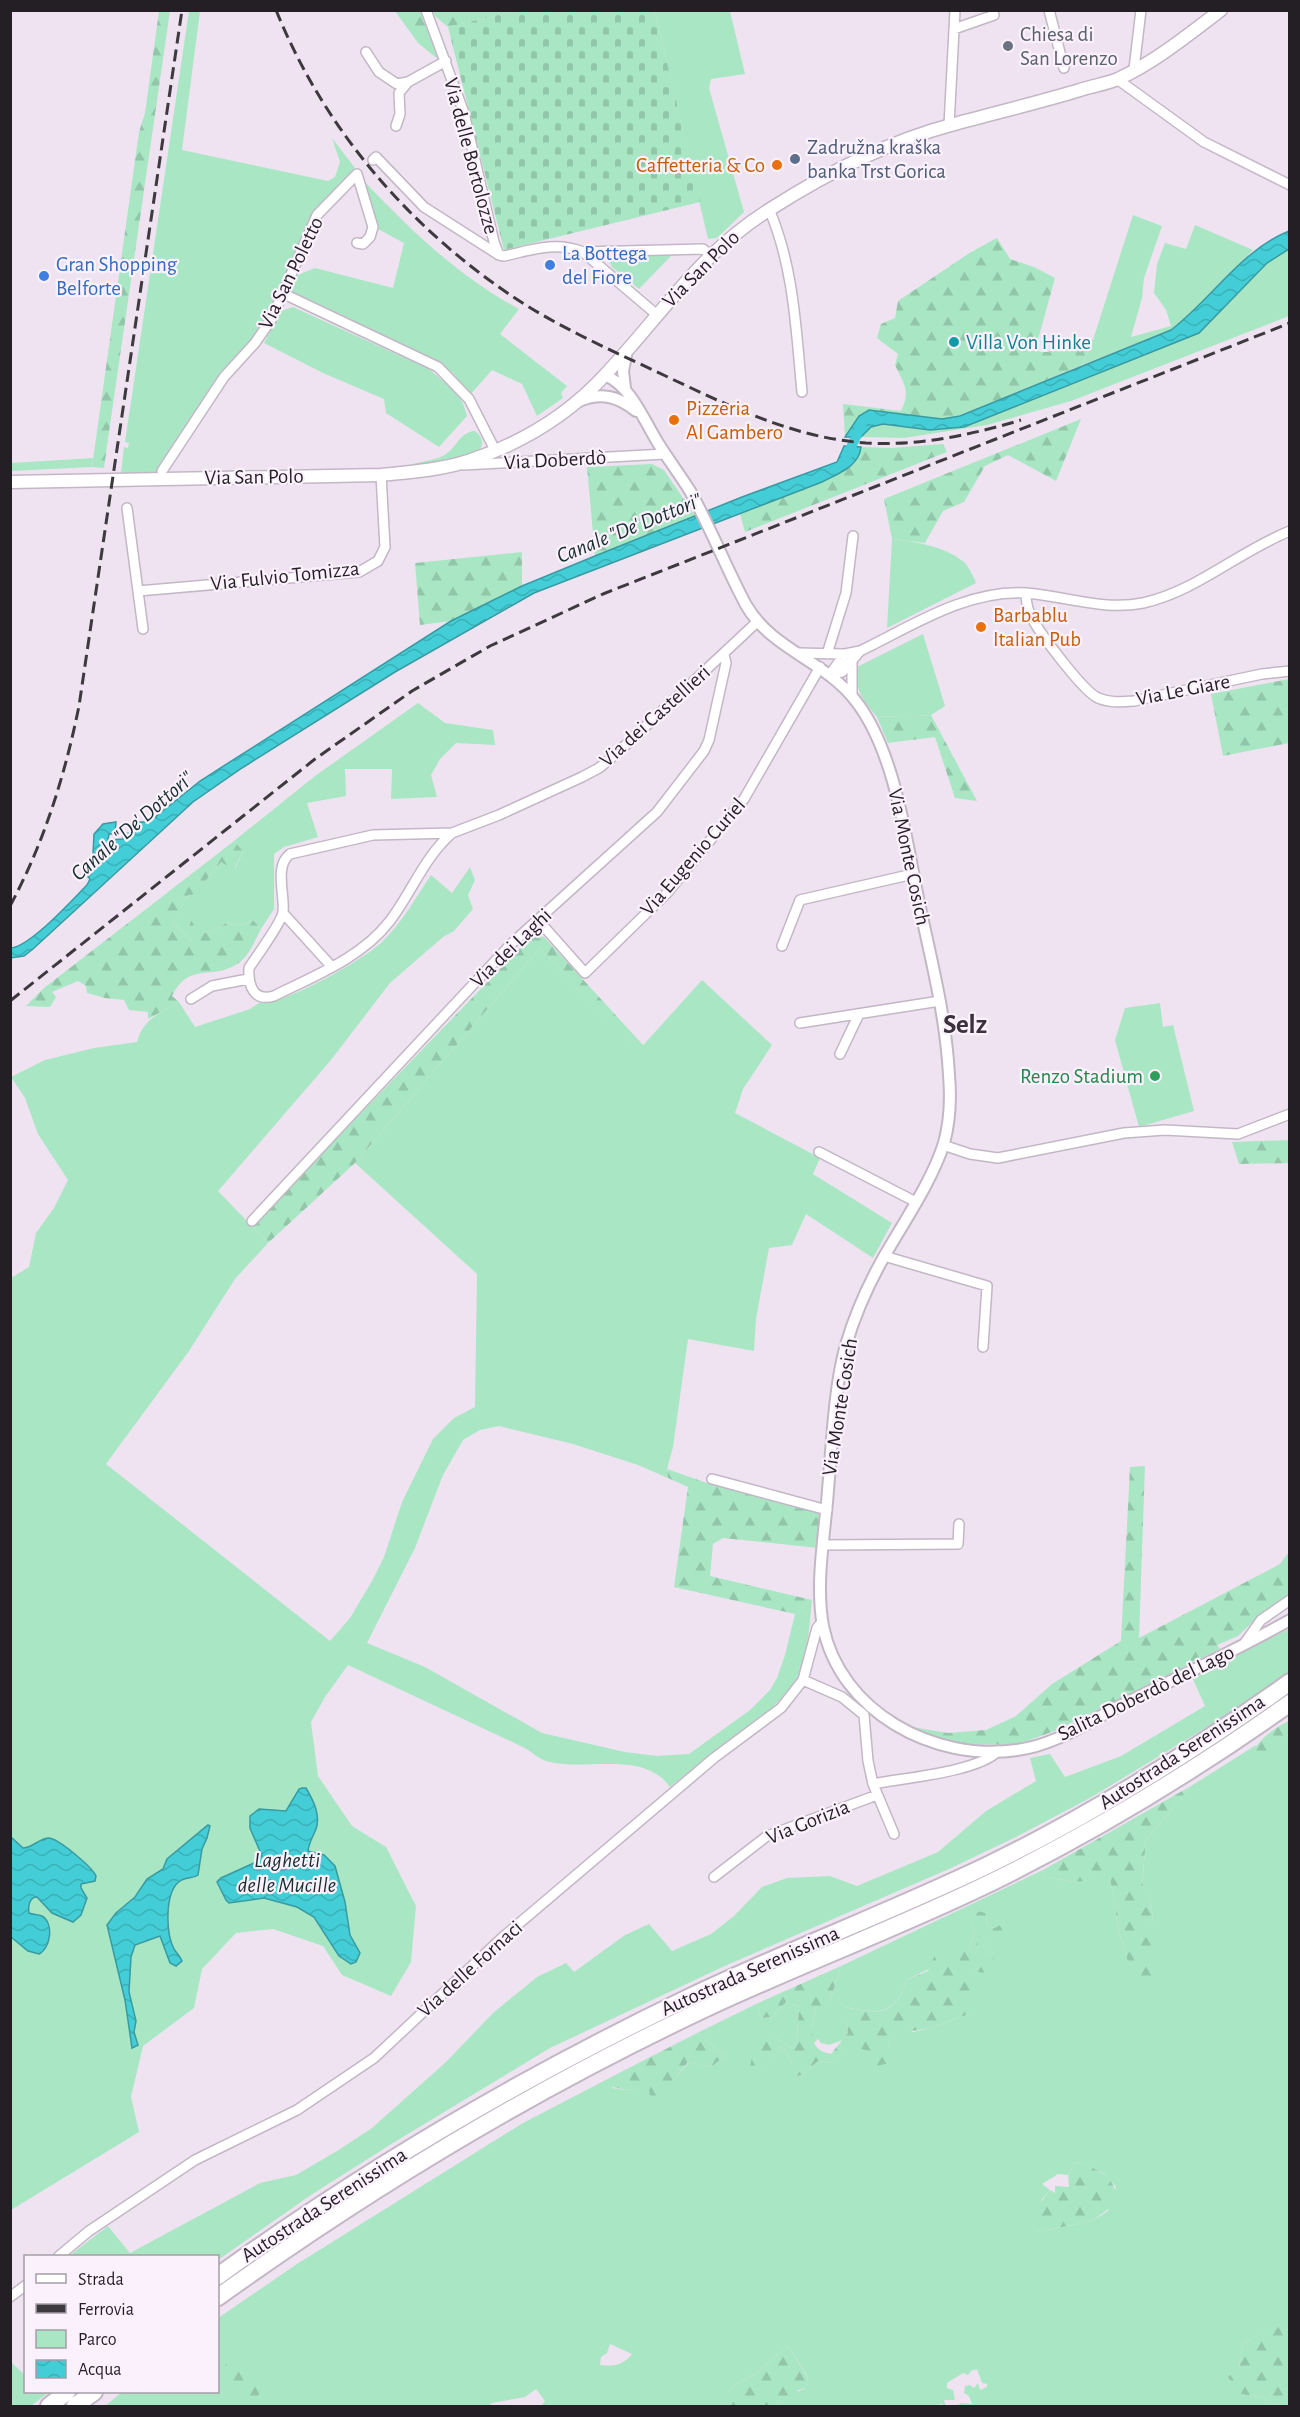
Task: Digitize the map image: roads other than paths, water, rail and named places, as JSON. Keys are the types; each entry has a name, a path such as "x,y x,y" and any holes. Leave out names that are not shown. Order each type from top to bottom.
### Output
{"highway":[{"name":"Autostrada Serenissima","path":"219,2275 344,2189 518,2086 691,1997 925,1894 1039,1839 1170,1764 1290,1682"},
{"name":"Autostrada Serenissima","path":"219,2296 365,2196 526,2100 700,2011 932,1909 1048,1853 1200,1764 1290,1703"},
{"path":"49,2406 65,2393"},
{"path":"75,2406 91,2393"}],"main road":[{"name":"Via San Polo","path":"10,482 381,474 468,462 522,439 579,401 605,375 656,314 711,255 769,209 853,163 917,135 1117,79 1172,46 1221,10"}],"street":[{"name":"Via delle Bortolozze","path":"426,10 464,114 499,255 504,256 549,246 569,247 583,252 703,249 711,255"},
{"path":"949,126 955,10"},
{"path":"954,29 994,15 992,10"},
{"path":"1049,10 1064,68"},
{"path":"1134,69 1141,10"},
{"path":"366,52 379,72 397,84 408,82 446,62"},
{"path":"1117,79 1204,142 1290,186"},
{"path":"396,126 400,114 399,93 408,82"},
{"path":"374,159 376,157 424,207 499,255"},
{"name":"Via San Poletto","path":"162,471 224,377 255,343 271,320 317,215 357,174 373,227 370,237 363,244 357,243"},
{"path":"769,209 784,251 792,289 802,392"},
{"path":"583,252 656,314"},
{"path":"284,294 438,367 469,399 495,450"},
{"path":"626,388 623,371 627,350"},
{"path":"605,375 626,388"},
{"path":"605,375 607,384 617,397 644,419"},
{"name":"Via Monte Cosich","path":"626,388 665,454 689,489 757,622 774,638 830,674 852,695 866,714 889,765 940,1001 949,1072 950,1109 943,1145 916,1202 884,1256 860,1306 845,1349 833,1428 820,1594 822,1623"},
{"path":"579,401 595,396 617,397"},
{"name":"Via Doberdò","path":"446,466 665,454"},
{"name":"Via Fulvio Tomizza","path":"138,591 359,572 378,561 385,547 381,474"},
{"path":"128,508 144,629"},
{"path":"797,652 848,657 949,607 995,594 1026,593 1097,604 1120,605 1155,600 1179,592 1263,542 1290,531"},
{"path":"828,654 846,593 853,536"},
{"name":"Via Le Giare","path":"1026,593 1032,619 1086,688 1097,698 1116,703 1134,701 1262,674 1290,671"},
{"name":"Via dei Castellieri","path":"283,913 282,866 285,858 290,854 373,835 452,832 499,815 599,768 700,674 724,655 757,622"},
{"name":"Via dei Laghi","path":"252,1221 486,970 657,812 704,751 709,740 726,663 724,655"},
{"path":"830,674 842,672 848,657"},
{"path":"848,657 852,695"},
{"name":"Via Eugenio Curiel","path":"538,920 585,973 667,892 744,799 820,667"},
{"name":"Via dei Castellieri","path":"248,979 253,991 259,997 266,998 332,968 373,940 406,897 433,853 452,832"},
{"path":"782,946 800,900 913,874"},
{"path":"191,999 212,986 248,979 249,968 283,913 332,968"},
{"path":"800,1023 940,1001"},
{"path":"840,1054 859,1014"},
{"path":"943,1145 970,1154 998,1158 1124,1133 1165,1130 1238,1134 1290,1114"},
{"path":"819,1152 916,1202"},
{"path":"884,1256 987,1286 983,1347"},
{"path":"712,1479 827,1510"},
{"path":"824,1545 958,1544 959,1524"},
{"path":"1244,1645 1261,1620 1290,1600"},
{"name":"Salita Doberdò del Lago","path":"822,1623 829,1649 842,1673 873,1710 890,1723 940,1744 966,1750 998,1751 1037,1746 1244,1645 1290,1620"},
{"name":"Via delle Fornaci","path":"60,2255 89,2231 195,2160 297,2110 374,2058 503,1937 714,1758 782,1708 803,1680 812,1656 817,1628 822,1623"},
{"name":"Via Gorizia","path":"803,1680 842,1697 864,1715 868,1761 873,1784 894,1834"},
{"name":"Salita Doberdò del Lago","path":"873,1784 990,1760 998,1751"},
{"name":"Via Gorizia","path":"714,1877 767,1836 877,1795"},
{"path":"10,2297 24,2286"}],"water":[{"path":"1289,231 1289,249 1267,263 1199,333 964,427 930,430 883,424 871,427 861,437 845,437 859,416 869,410 942,419 960,416 1171,330 1241,263 1272,240"},
{"path":"844,446 861,447 852,465 834,476 534,593 395,672 242,768 193,802 33,949 24,956 11,958 10,948 18,946 39,932 87,885 90,879 88,877 92,873 94,834 103,824 116,822 115,834 109,834 108,840 123,839 123,834 130,833 130,828 137,828 137,822 149,822 200,781 451,621 522,586 742,497 837,462"},
{"name":"Laghetti delle Mucille","path":"306,1788 316,1808 318,1818 308,1851 324,1855 335,1866 345,1902 350,1935 360,1953 356,1962 351,1964 339,1956 314,1917 297,1907 264,1898 229,1903 217,1882 254,1863 262,1856 250,1828 250,1816 259,1809 286,1811 299,1789"},
{"name":"Laghetti delle Mucille","path":"208,1825 210,1826 202,1849 198,1875 180,1881 171,1894 169,1903 169,1934 174,1949 182,1961 176,1966 170,1963 160,1936 135,1945 131,1957 129,1992 136,2021 134,2032 138,2045 132,2048 125,2000 107,1925 116,1913 135,1897 147,1879 163,1869 167,1859"},
{"path":"11,1837 23,1848 45,1838 54,1840 75,1854 96,1876 95,1881 81,1884 87,1898 81,1915 73,1922 52,1913 37,1897 31,1900 29,1913 46,1919 50,1935 46,1947 39,1954 28,1951 11,1937"}],"waterway":[{"name":"Canale \"De' Dottori\"","path":"846,458 861,426"}],"railway":[{"path":"10,906 33,858 52,808 79,706 182,10"},
{"path":"276,10 295,53 317,93 370,168 401,203 469,265 506,292 567,329 720,401 791,429 815,435 866,443 906,443 964,435 1021,420"},
{"path":"10,1001 315,759 412,691 490,646 603,594 1290,323"}],"place":[{"name":"Chiesa di San Lorenzo","path":"1008,46"},
{"name":"Zadružna kraška banka Trst Gorica","path":"795,159"},
{"name":"Caffetteria & Co","path":"777,165"},
{"name":"La Bottega del Fiore","path":"550,265"},
{"name":"Gran Shopping Belforte","path":"44,276"},
{"name":"Villa Von Hinke","path":"954,342"},
{"name":"Pizzeria Al Gambero","path":"674,420"},
{"name":"Barbablu Italian Pub","path":"981,627"},
{"name":"Renzo Stadium","path":"1155,1076"}],"district":[{"name":"Selz","path":"965,1024"}]}
